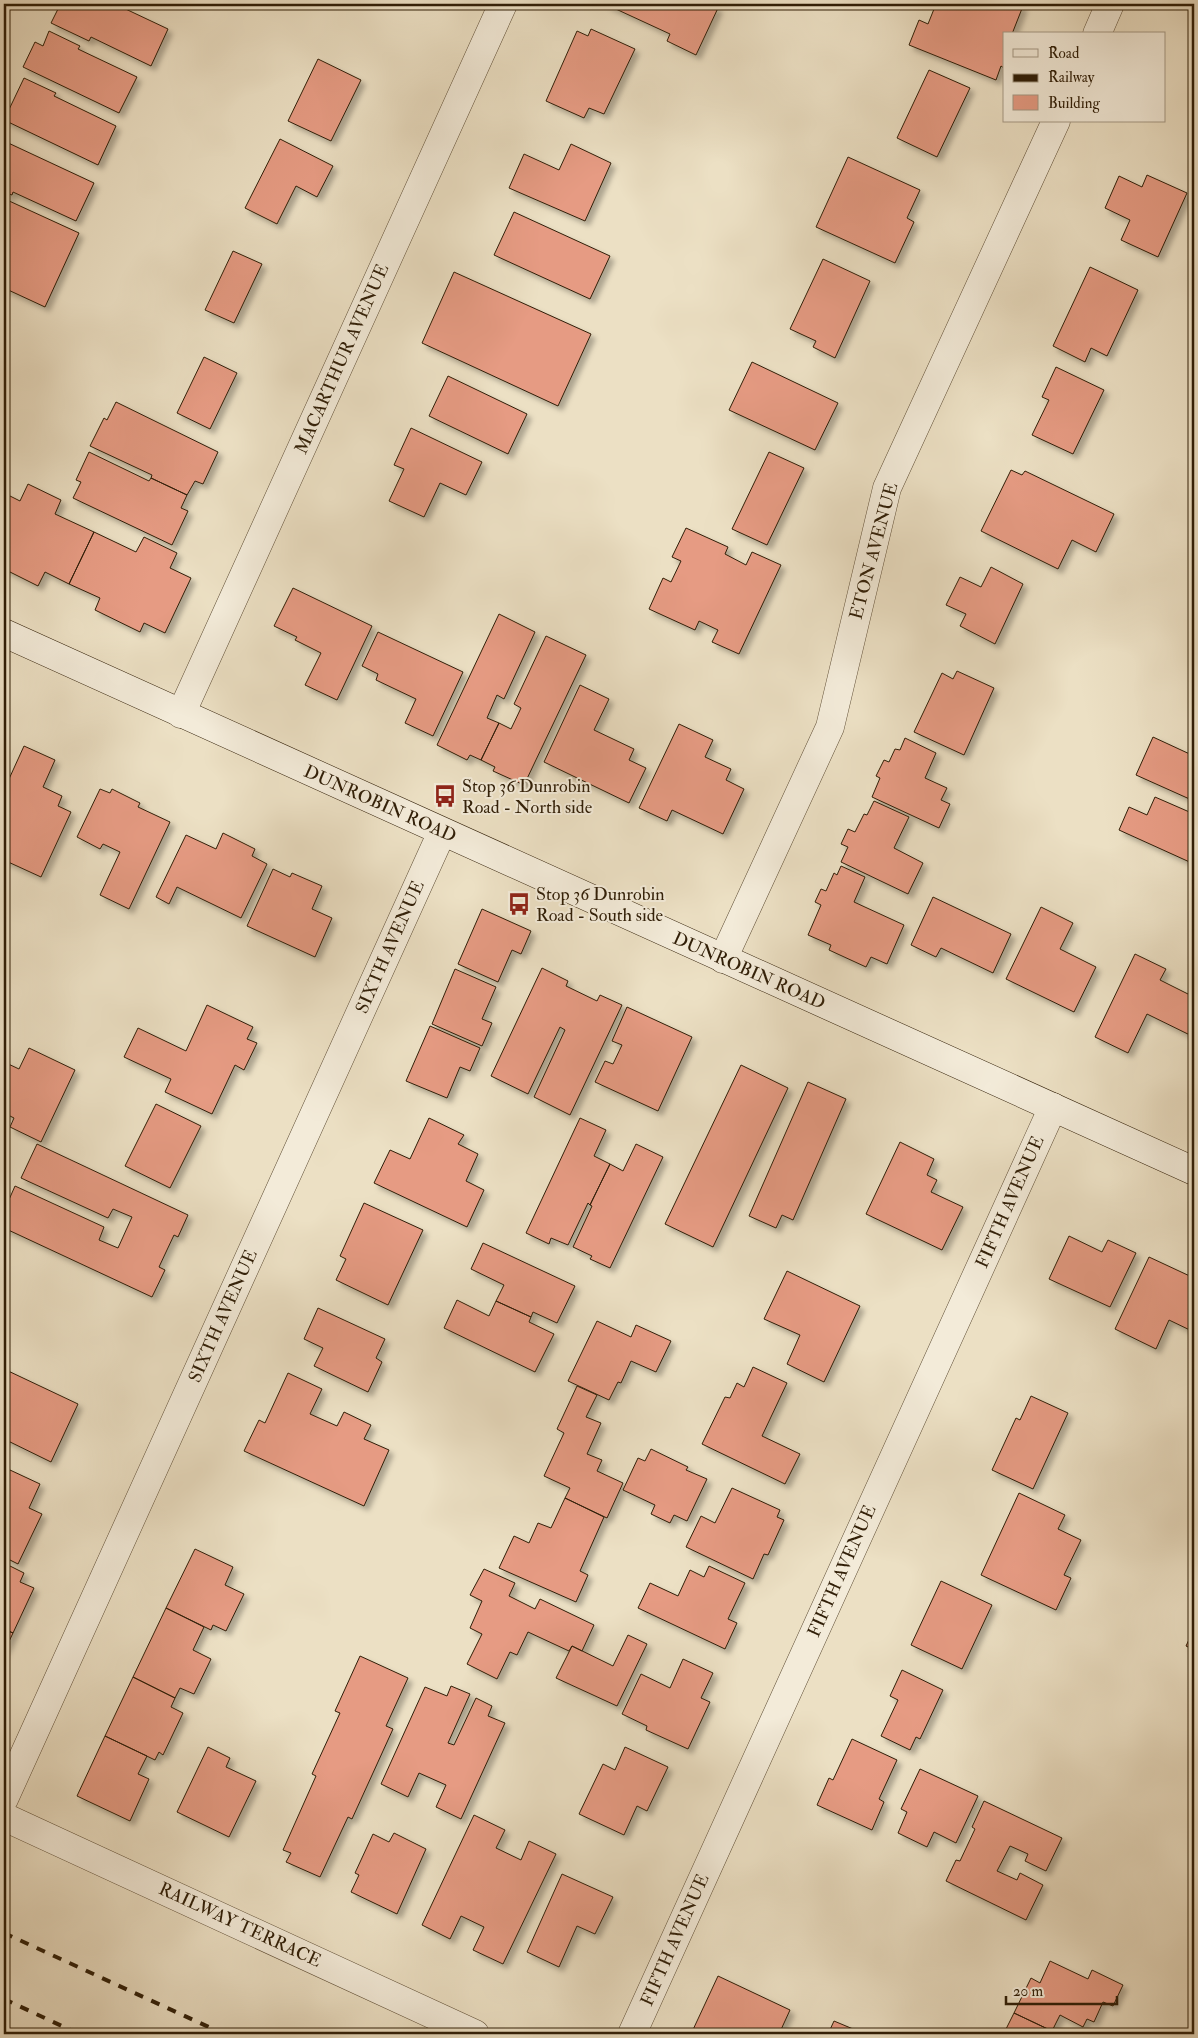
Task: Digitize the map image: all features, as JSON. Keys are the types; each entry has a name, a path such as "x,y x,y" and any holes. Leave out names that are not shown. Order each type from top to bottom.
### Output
{"street":[{"name":"MACARTHUR AVENUE","path":"181,714 503,4"},
{"path":"1097,32 1110,4"},
{"name":"ETON AVENUE","path":"723,959 830,727 887,488 1056,122"},
{"name":"DUNROBIN ROAD","path":"4,633 723,959 1193,1168"},
{"name":"SIXTH AVENUE","path":"4,1800 442,832"},
{"name":"FIFTH AVENUE","path":"632,2034 1053,1107"},
{"name":"RAILWAY TERRACE","path":"4,1817 475,2034"}],"building":[{"path":"55,4 115,4 168,29 151,66 91,37 89,41 51,23 58,9 54,7"},
{"path":"605,4 708,4 718,8 696,55 667,41 670,34"},
{"path":"936,4 1018,4 1023,6 1013,32 1003,32 1003,67 1001,66 996,80 909,45 919,20 928,24"},
{"path":"591,29 635,49 604,114 589,108 584,118 546,101 577,31 588,36"},
{"path":"49,31 80,46 78,49 137,77 119,113 23,67 35,42 43,46"},
{"path":"318,59 361,80 331,141 288,121"},
{"path":"929,70 970,88 937,157 897,138"},
{"path":"24,78 56,93 54,96 116,126 98,165 4,120"},
{"path":"280,139 333,166 317,197 296,186 277,224 245,208"},
{"path":"4,141 94,183 76,221 13,192 12,195 4,192"},
{"path":"571,144 611,163 585,221 509,188 524,154 559,170"},
{"path":"848,157 920,190 907,218 914,222 895,263 816,227"},
{"path":"1147,175 1187,193 1158,257 1121,240 1130,220 1105,208 1119,176 1142,187"},
{"path":"4,195 8,197 7,200 79,233 45,307 4,288"},
{"path":"514,212 610,256 590,299 494,255"},
{"path":"233,251 262,264 234,323 205,310"},
{"path":"823,259 870,281 835,358 813,347 816,341 790,329"},
{"path":"1090,267 1138,290 1107,356 1091,348 1085,362 1053,346"},
{"path":"454,272 591,334 558,406 422,343"},
{"path":"204,357 237,373 210,429 177,413"},
{"path":"752,362 838,403 815,450 729,410"},
{"path":"1056,367 1104,390 1073,454 1032,435 1049,400 1042,397"},
{"path":"448,376 527,414 508,454 429,416"},
{"path":"116,402 218,452 203,484 195,481 187,495 151,478 152,475 90,446 104,418 107,420"},
{"path":"411,428 482,462 466,495 440,483 424,517 389,501 404,469 394,465"},
{"path":"89,452 149,481 151,478 187,495 181,508 188,511 172,545 73,498 81,482 76,480"},
{"path":"769,452 804,468 767,545 732,529"},
{"path":"1011,470 1022,475 1025,471 1114,514 1096,552 1072,540 1058,569 981,531"},
{"path":"28,484 61,500 55,514 94,532 69,584 45,572 38,586 4,569 4,493 20,501"},
{"path":"686,528 728,547 725,554 746,565 752,552 781,565 739,654 712,642 718,630 699,621 695,630 649,609 663,578 671,582 681,561 672,557"},
{"path":"94,532 136,552 144,537 177,553 170,568 191,578 165,633 144,623 140,632 95,610 100,598 69,584"},
{"path":"991,567 1023,584 995,644 960,626 966,614 946,605 960,577 981,587"},
{"path":"293,588 372,626 337,700 305,685 321,653 295,640 297,637 274,626"},
{"path":"499,614 535,632 504,699 497,695 487,718 499,723 481,760 470,755 467,760 437,745"},
{"path":"378,632 463,672 433,736 405,723 416,699 376,680 378,674 362,666"},
{"path":"546,636 586,655 524,785 493,771 495,767 481,760 499,723 511,729 521,708 514,704"},
{"path":"957,671 994,688 964,755 914,732 942,673 953,679"},
{"path":"580,685 609,699 594,730 634,749 629,760 646,768 629,803 544,762"},
{"path":"679,724 713,740 705,757 731,769 726,780 744,789 723,834 672,810 667,821 639,808"},
{"path":"1153,737 1194,756 1194,801 1136,775"},
{"path":"905,738 936,753 925,778 947,788 941,800 950,804 939,828 872,797 880,778 876,776 884,760 889,762 895,749 900,750"},
{"path":"24,746 55,760 43,787 62,796 58,806 71,812 41,877 6,861 4,863 4,790"},
{"path":"100,789 110,793 112,789 140,803 138,807 170,822 129,909 100,895 120,852 103,844 100,849 77,837"},
{"path":"1155,797 1194,814 1194,864 1119,830 1129,807 1147,815"},
{"path":"874,801 909,817 894,848 923,863 908,894 841,862 848,847 841,844 848,829 855,832 864,814 867,815"},
{"path":"223,833 255,849 252,856 267,864 241,918 177,887 169,904 156,897 186,835 216,849"},
{"path":"841,866 865,877 854,902 904,925 887,964 871,957 866,967 829,950 831,945 808,935 821,905 815,902 821,889 826,891 834,873 837,875"},
{"path":"273,869 290,877 292,873 322,886 312,909 332,918 315,957 247,926"},
{"path":"933,897 1011,934 993,973 941,948 936,957 911,945"},
{"path":"1041,907 1073,923 1060,949 1096,967 1074,1012 1006,979"},
{"path":"482,909 531,931 521,954 512,950 498,982 458,964"},
{"path":"1135,954 1166,969 1160,980 1194,997 1194,1037 1147,1014 1128,1053 1095,1037"},
{"path":"542,968 568,981 566,986 597,1001 600,995 622,1005 570,1115 534,1097 565,1030 560,1027 528,1094 491,1076"},
{"path":"455,969 496,987 482,1019 492,1023 482,1046 432,1024"},
{"path":"207,1005 253,1027 247,1039 257,1043 244,1070 235,1065 212,1114 165,1092 171,1079 124,1057 138,1028 186,1051"},
{"path":"627,1007 692,1037 658,1111 595,1082 605,1061 613,1064 622,1045 612,1041"},
{"path":"430,1026 480,1048 470,1071 460,1067 447,1098 406,1081"},
{"path":"29,1048 75,1070 41,1142 10,1127 14,1118 4,1113 4,1062 19,1069"},
{"path":"741,1065 788,1088 713,1247 665,1224"},
{"path":"808,1082 846,1099 793,1220 782,1215 776,1228 749,1216"},
{"path":"156,1104 201,1126 170,1188 125,1166"},
{"path":"429,1118 464,1135 458,1144 478,1154 466,1181 484,1190 467,1227 374,1183 390,1150 410,1159"},
{"path":"580,1118 606,1130 594,1156 610,1164 590,1205 588,1203 568,1245 551,1238 549,1244 526,1233"},
{"path":"900,1142 934,1159 927,1175 937,1180 931,1192 963,1207 942,1250 866,1214"},
{"path":"37,1144 188,1215 178,1237 174,1235 159,1267 165,1270 152,1297 4,1228 4,1211 15,1186 104,1227 99,1240 118,1248 132,1217 113,1209 108,1218 21,1178"},
{"path":"636,1144 663,1157 610,1268 590,1259 592,1256 573,1247 592,1206 590,1205 610,1164 623,1171"},
{"path":"364,1203 423,1230 388,1305 336,1280 346,1259 340,1256"},
{"path":"1069,1236 1102,1252 1108,1240 1136,1253 1110,1307 1049,1279"},
{"path":"483,1243 575,1286 557,1323 533,1312 531,1317 496,1301 504,1285 471,1269"},
{"path":"1149,1257 1194,1278 1194,1332 1169,1320 1156,1349 1115,1329"},
{"path":"787,1271 860,1306 824,1382 787,1364 800,1335 764,1319"},
{"path":"457,1300 489,1316 496,1301 531,1317 529,1322 554,1334 535,1372 444,1328"},
{"path":"318,1308 385,1339 376,1358 382,1362 368,1392 314,1366 323,1348 304,1339"},
{"path":"597,1321 631,1337 636,1325 671,1341 656,1372 631,1361 621,1383 618,1382 609,1400 568,1381"},
{"path":"753,1367 787,1383 762,1436 800,1454 785,1484 702,1444 725,1397 730,1398 737,1383 744,1387"},
{"path":"4,1369 78,1404 51,1462 4,1439"},
{"path":"288,1373 322,1389 310,1414 337,1426 344,1412 371,1425 364,1439 389,1450 364,1506 244,1451 259,1420 265,1423"},
{"path":"577,1386 597,1395 586,1417 601,1423 587,1454 602,1460 597,1471 623,1483 607,1518 565,1498 570,1488 544,1476 564,1433 557,1429"},
{"path":"1031,1396 1068,1413 1033,1489 992,1470 1016,1418 1020,1420"},
{"path":"651,1449 688,1467 686,1470 707,1479 687,1521 674,1515 670,1523 651,1514 655,1505 623,1490 638,1458 645,1461"},
{"path":"10,1470 40,1484 29,1508 42,1514 18,1564 4,1557 4,1483"},
{"path":"732,1488 780,1510 777,1517 784,1520 768,1555 764,1554 753,1579 686,1547 701,1516 715,1523"},
{"path":"1019,1493 1065,1515 1058,1529 1081,1540 1064,1575 1071,1578 1056,1610 981,1575"},
{"path":"565,1498 604,1517 580,1571 588,1575 576,1602 499,1568 514,1536 529,1543 538,1523 551,1528"},
{"path":"195,1549 233,1567 225,1585 244,1594 226,1631 213,1625 211,1630 166,1608"},
{"path":"4,1563 24,1573 20,1582 34,1588 13,1633 4,1629"},
{"path":"709,1566 745,1583 728,1619 737,1623 725,1649 638,1608 650,1583 678,1596 690,1570 704,1577"},
{"path":"484,1569 515,1583 509,1596 535,1609 540,1599 594,1625 582,1651 572,1646 569,1651 528,1632 517,1655 510,1652 497,1679 467,1664 482,1634 470,1628 482,1601 470,1595"},
{"path":"941,1581 992,1605 962,1669 911,1645"},
{"path":"166,1608 204,1627 193,1650 211,1659 194,1694 180,1688 175,1698 133,1677"},
{"path":"4,1629 13,1633 4,1652"},
{"path":"1194,1629 1194,1650 1186,1646"},
{"path":"628,1635 647,1644 617,1706 556,1678 572,1646 613,1666"},
{"path":"360,1656 408,1678 386,1726 393,1729 352,1819 348,1817 320,1877 286,1862 291,1853 283,1850 316,1776 312,1774 340,1713 335,1711"},
{"path":"683,1659 713,1673 701,1698 710,1702 688,1749 646,1730 647,1726 622,1714 641,1674 670,1688"},
{"path":"902,1670 943,1690 920,1739 916,1737 910,1750 881,1736 898,1700 890,1696"},
{"path":"133,1677 175,1698 171,1707 183,1713 163,1755 159,1752 155,1760 105,1736"},
{"path":"451,1686 470,1694 448,1743 454,1745 476,1698 492,1706 488,1716 505,1723 461,1819 436,1807 446,1785 419,1773 408,1797 381,1784 425,1687 447,1696"},
{"path":"105,1736 147,1756 138,1774 149,1779 130,1821 77,1796"},
{"path":"852,1739 897,1760 879,1799 884,1802 872,1830 817,1805 829,1778 833,1780"},
{"path":"208,1747 230,1758 226,1767 256,1781 229,1837 177,1812"},
{"path":"625,1747 668,1767 647,1811 637,1806 624,1835 579,1814 603,1764 615,1770"},
{"path":"920,1769 978,1796 956,1843 934,1832 927,1847 898,1833 907,1812 901,1809"},
{"path":"984,1801 1062,1838 1046,1871 1025,1861 1028,1854 1010,1846 997,1871 1017,1880 1020,1873 1043,1885 1026,1920 946,1881 956,1860 960,1861 975,1829 972,1827"},
{"path":"474,1815 505,1830 496,1848 521,1860 529,1841 556,1854 503,1964 473,1950 484,1927 461,1916 450,1939 422,1925"},
{"path":"394,1833 426,1849 397,1914 351,1892 359,1875 355,1873 373,1834 389,1842"},
{"path":"562,1874 613,1897 595,1934 577,1926 559,1967 527,1952"},
{"path":"1050,1961 1088,1979 1092,1970 1123,1985 1113,2006 1103,2002 1094,2022 1087,2019 1083,2027 1060,2015 1052,2031 1014,2013 1031,1978 1040,1983"},
{"path":"718,1976 790,2010 779,2034 691,2034"},
{"path":"1014,2013 1052,2031 1051,2034 1013,2034 1005,2031"},
{"path":"834,2021 865,2034 828,2034"}],"railway":[{"path":"4,1933 224,2034"},
{"path":"4,1999 79,2034"}],"place":[{"name":"Stop 36 Dunrobin Road - North side","path":"445,796"},
{"name":"Stop 36 Dunrobin Road - South side","path":"519,904"}]}
